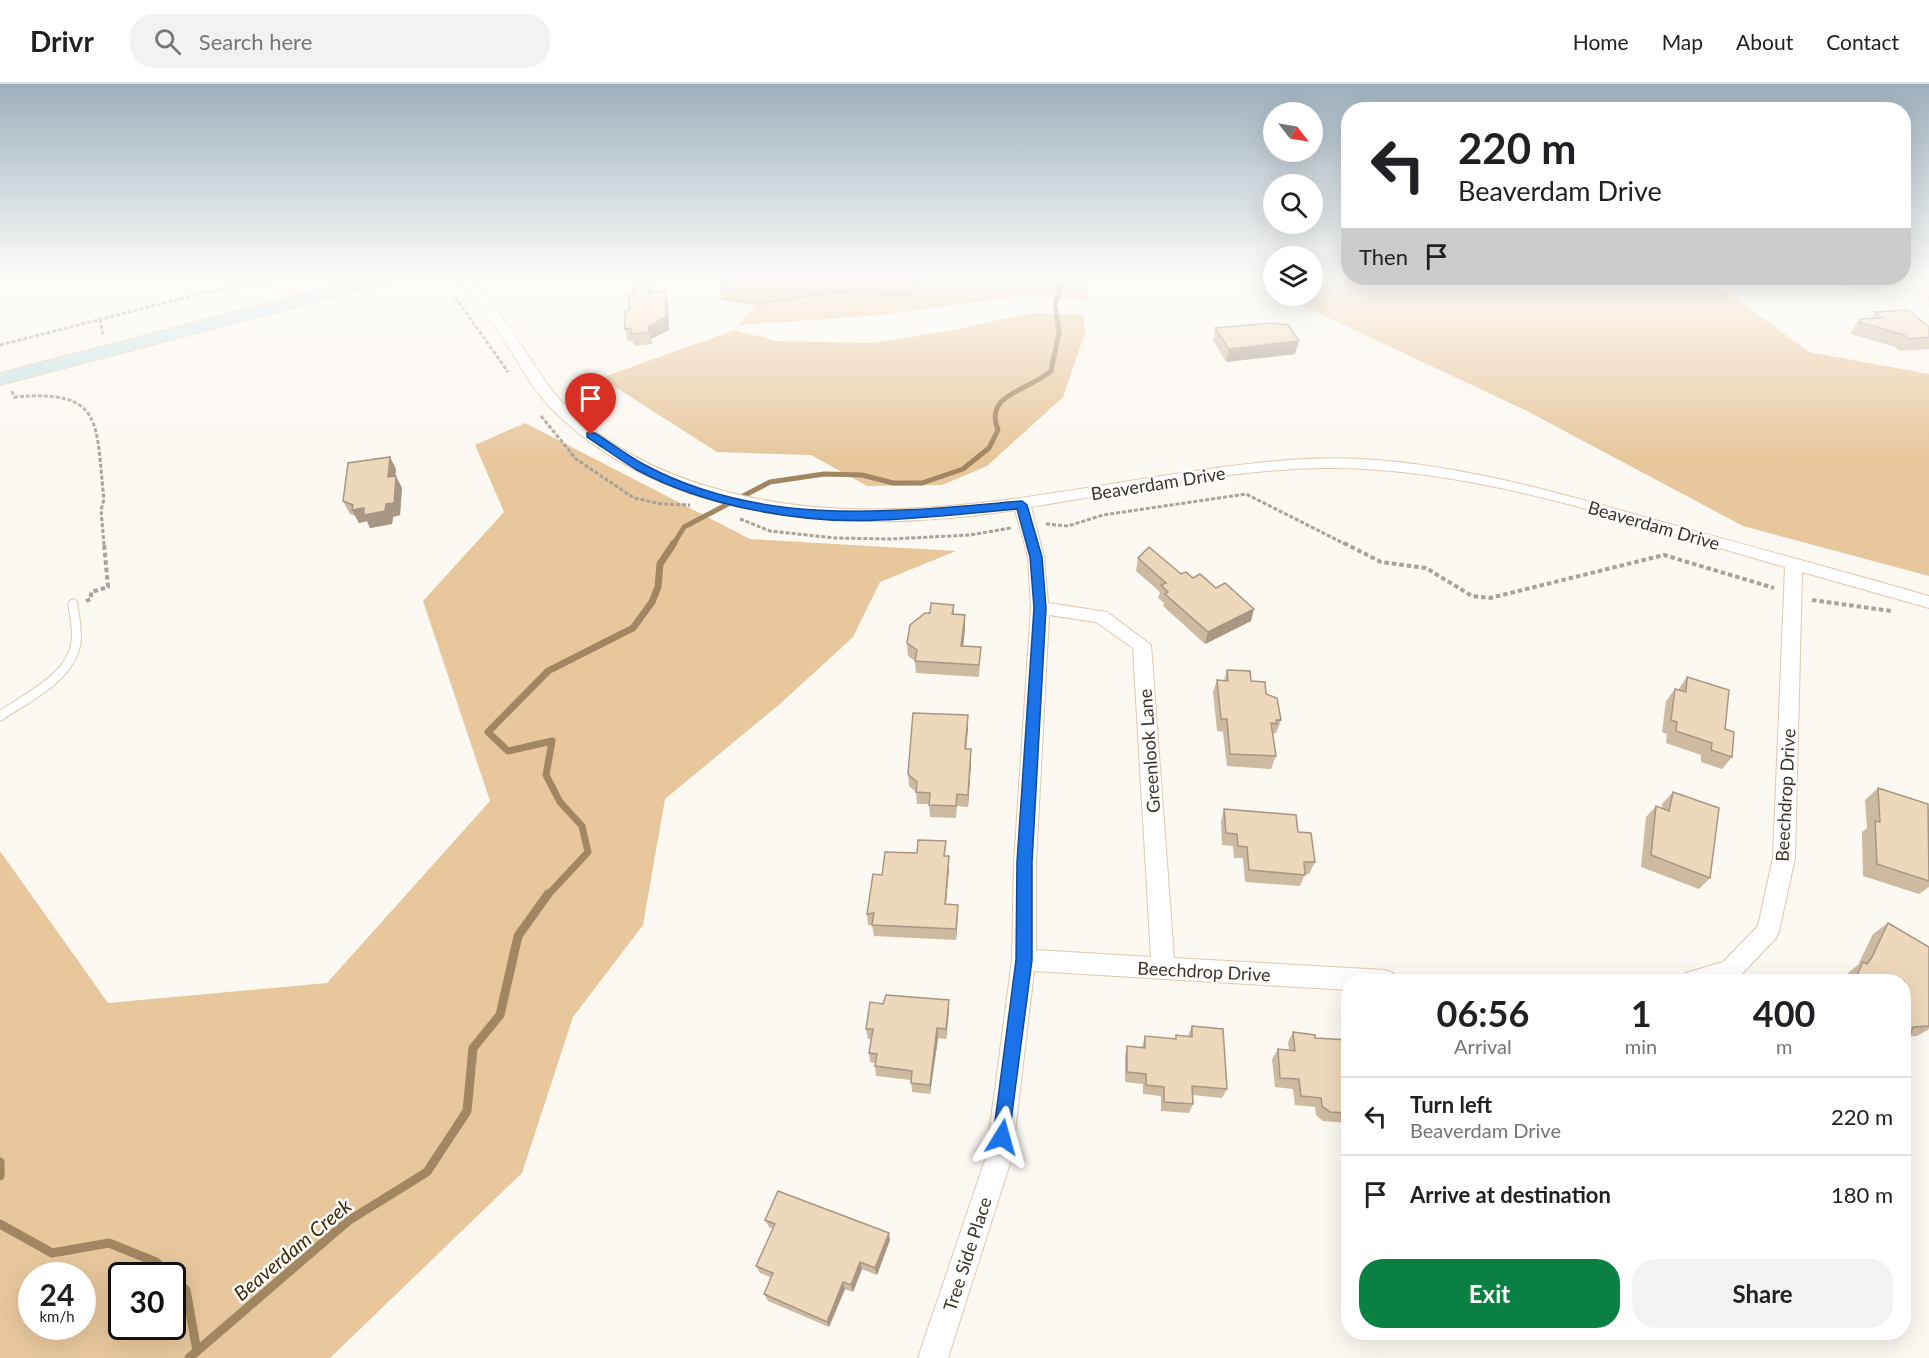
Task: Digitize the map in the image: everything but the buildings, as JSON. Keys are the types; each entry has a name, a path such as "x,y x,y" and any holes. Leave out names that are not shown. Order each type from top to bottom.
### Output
{"main road":[{"path":"0,364 98,337"},
{"path":"5,383 100,337"}],"street":[{"name":"Beaverdam Drive","path":"509,337 554,403 615,453 689,488 722,498 741,511 878,517 1025,515 1225,472 1299,464 1380,464 1460,474 1524,488 1929,602"},
{"name":"Tree Side Place","path":"933,1358 999,1157 1024,960 1024,862 1040,608 1036,557 1025,515"},
{"name":"Beechdrop Drive","path":"1717,974 1730,970 1768,931 1784,858 1794,565"},
{"name":"Greenlook Lane","path":"1040,608 1101,616 1142,645 1163,970"},
{"name":"Beechdrop Drive","path":"1024,960 1341,979"}],"lane":[{"path":"0,716 46,684 71,661 77,644 73,604"}],"path":[{"path":"0,345 86,337"},
{"path":"5,383 14,397 43,394 68,396 78,400 91,413 104,499 101,510 108,587 91,592 92,599 73,604"},
{"path":"741,511 770,531 836,538 890,539 970,535 1025,515 1068,526 1114,513 1246,494 1381,562 1426,568 1472,596 1490,598 1664,555 1839,606 1865,605 1900,613"}],"shaded area":[{"path":"713,337 872,343 908,337 1083,337 1063,397 987,466 942,485 867,486 811,455 717,452 601,378"},
{"path":"1370,337 1789,337 1809,352 1929,374 1929,576 1743,526 1527,411"},
{"path":"525,423 750,539 956,551 880,582 853,637 781,703 665,799 643,925 573,1017 522,1173 330,1358 0,1358 0,851 108,1003 327,983 490,801 423,601 504,512 475,445"}],"waterway":[{"name":"Beaverdam Creek","path":"673,545 684,527 770,482 824,474 862,475 893,483 922,483 963,469 989,448 998,430 995,418 997,408 1003,401 1051,371 1058,337"},
{"name":"Beaverdam Creek","path":"547,896 588,852 582,826 560,802 546,775 552,741 508,751 488,732 548,671 633,628 652,602 658,587 660,564 674,543"},
{"name":"Beaverdam Creek","path":"189,1358 348,1221 427,1172 467,1111 473,1048 500,1015 518,936 548,894"},
{"path":"0,1162 0,1176"},
{"path":"0,1224 52,1253 109,1243 156,1262"},
{"path":"186,1290 197,1351"}],"route":[{"path":"591,435 615,453 689,488 745,504 792,513 878,517 1022,505 1036,557 1040,608 1024,862 1024,960 1002,1137"}]}
